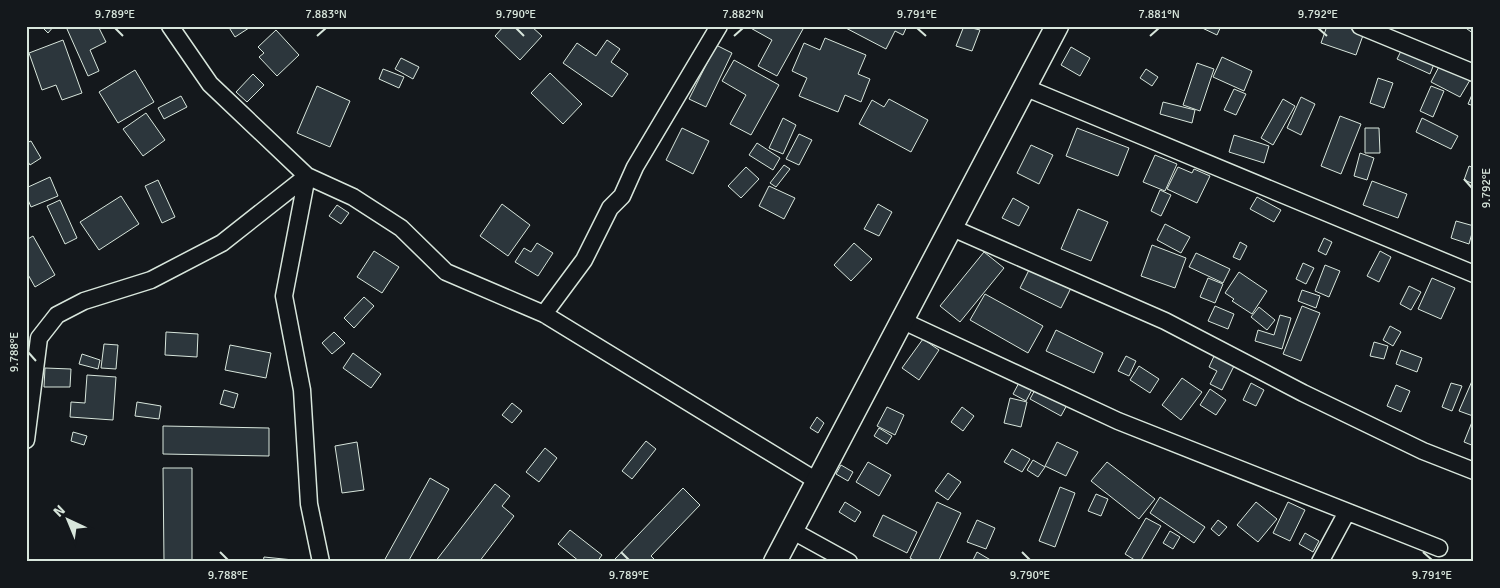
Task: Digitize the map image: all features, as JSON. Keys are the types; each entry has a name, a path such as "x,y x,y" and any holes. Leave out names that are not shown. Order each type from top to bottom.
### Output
{"main road":[{"path":"775,562 1057,26"}],"street":[{"path":"170,26 210,84 307,176 353,197 401,228 446,272 544,314 817,481"},
{"path":"544,314 584,260 610,208 622,196 636,167 719,26"},
{"path":"1360,26 1474,73"},
{"path":"1024,87 1474,274"},
{"path":"26,440 39,338 57,316 84,301 151,280 222,243 307,176"},
{"path":"307,176 284,296 302,390 308,504 321,562"},
{"path":"950,227 1166,321 1423,451 1474,471"},
{"path":"901,320 1118,421 1439,548"},
{"path":"1320,562 1347,512"},
{"path":"791,530 850,562"}],"building":[{"path":"41,26 54,26 48,33"},
{"path":"72,26 98,26 106,42 90,50 99,71 88,76 67,29"},
{"path":"228,26 252,26 235,37"},
{"path":"504,26 531,26 542,36 520,60 495,36"},
{"path":"747,26 798,26 803,29 777,76 758,66 772,40"},
{"path":"842,26 907,26 903,35 895,31 886,49"},
{"path":"964,26 980,30 972,51 956,46"},
{"path":"1198,26 1221,26 1217,35"},
{"path":"1327,26 1366,27 1356,55 1321,43"},
{"path":"1463,26 1474,26 1474,34"},
{"path":"276,30 299,55 277,76 259,57 264,53 258,47"},
{"path":"825,38 866,55 858,74 870,79 861,102 845,95 838,112 799,96 807,78 792,71 804,43 820,50"},
{"path":"63,40 82,93 62,100 56,85 42,90 29,53"},
{"path":"607,40 620,49 611,62 628,74 612,97 563,63 577,43 596,56"},
{"path":"716,45 732,53 706,107 689,99"},
{"path":"1404,45 1436,59 1430,74 1397,59"},
{"path":"1071,47 1090,58 1080,76 1061,65"},
{"path":"1222,57 1252,71 1244,91 1213,77"},
{"path":"401,58 419,67 413,79 395,69"},
{"path":"1443,59 1473,75 1460,97 1431,82"},
{"path":"734,60 779,85 751,135 730,124 746,95 722,81"},
{"path":"1197,63 1214,69 1200,111 1183,105"},
{"path":"383,69 404,77 399,88 379,79"},
{"path":"1146,69 1158,77 1152,86 1140,78"},
{"path":"135,70 154,102 118,123 99,92"},
{"path":"550,73 582,104 563,124 531,93"},
{"path":"253,74 264,85 247,102 236,92"},
{"path":"1378,78 1393,83 1384,108 1370,103"},
{"path":"317,86 350,101 330,147 297,133"},
{"path":"1431,86 1444,91 1433,117 1420,111"},
{"path":"1234,89 1246,94 1236,115 1224,110"},
{"path":"1474,90 1474,106 1468,104"},
{"path":"181,96 187,107 164,119 158,108"},
{"path":"1301,97 1315,104 1301,135 1287,128"},
{"path":"889,99 928,120 911,152 859,124 872,100 884,107"},
{"path":"1283,99 1295,106 1273,145 1261,138"},
{"path":"1163,102 1195,110 1192,123 1160,114"},
{"path":"146,113 165,140 143,156 123,129"},
{"path":"1340,116 1361,124 1341,174 1321,166"},
{"path":"783,118 796,125 783,154 769,148"},
{"path":"1422,118 1458,136 1451,149 1416,132"},
{"path":"682,128 709,141 693,174 666,160"},
{"path":"1077,128 1129,148 1118,176 1066,156"},
{"path":"1365,128 1379,128 1380,153 1365,153"},
{"path":"799,134 812,140 799,165 786,159"},
{"path":"1234,135 1269,146 1264,163 1229,152"},
{"path":"31,141 41,158 30,165 26,158 26,143"},
{"path":"757,143 780,158 773,170 749,155"},
{"path":"1031,145 1053,155 1039,184 1017,173"},
{"path":"1360,153 1374,158 1367,180 1354,176"},
{"path":"1155,155 1177,164 1165,191 1143,182"},
{"path":"784,165 790,169 776,187 770,183"},
{"path":"1469,166 1474,168 1474,184 1464,180"},
{"path":"746,167 759,179 741,198 728,186"},
{"path":"1178,167 1192,173 1194,169 1210,176 1197,203 1167,189"},
{"path":"50,177 58,196 31,207 26,195 26,188"},
{"path":"158,180 175,217 162,223 145,186"},
{"path":"1372,181 1407,194 1398,218 1363,205"},
{"path":"769,186 795,198 784,219 759,206"},
{"path":"1160,190 1171,195 1161,216 1151,211"},
{"path":"121,196 139,224 99,250 80,222"},
{"path":"1257,197 1281,210 1274,222 1250,209"},
{"path":"1013,198 1029,207 1019,226 1002,218"},
{"path":"60,200 77,238 65,244 47,206"},
{"path":"502,204 530,225 508,256 480,236"},
{"path":"878,204 892,212 879,236 864,229"},
{"path":"337,205 349,213 341,224 329,216"},
{"path":"1078,209 1108,222 1091,261 1061,249"},
{"path":"1456,221 1474,226 1469,244 1451,238"},
{"path":"1165,224 1190,237 1181,253 1157,240"},
{"path":"33,236 55,275 35,287 26,271 26,240"},
{"path":"1324,238 1332,242 1326,255 1318,251"},
{"path":"1240,242 1247,246 1240,260 1233,257"},
{"path":"537,243 553,253 538,276 515,262 524,248 531,252"},
{"path":"854,243 872,259 851,281 834,265"},
{"path":"1152,245 1186,258 1175,288 1141,276"},
{"path":"374,251 399,267 382,293 357,277"},
{"path":"1380,251 1391,257 1379,282 1367,276"},
{"path":"984,252 1004,268 960,322 940,306"},
{"path":"1196,253 1230,269 1223,283 1189,267"},
{"path":"1303,263 1314,268 1306,284 1296,279"},
{"path":"1325,265 1340,271 1329,297 1315,291"},
{"path":"1030,268 1071,288 1061,308 1020,288"},
{"path":"1239,272 1267,291 1252,314 1232,301 1234,299 1225,293"},
{"path":"1208,278 1223,284 1215,303 1200,297"},
{"path":"1432,278 1455,288 1441,319 1418,309"},
{"path":"1409,286 1421,292 1411,310 1400,304"},
{"path":"1302,290 1320,296 1316,308 1298,301"},
{"path":"985,294 1043,326 1028,353 970,320"},
{"path":"364,297 374,306 354,328 344,318"},
{"path":"1215,306 1234,314 1228,329 1208,321"},
{"path":"1302,306 1320,313 1301,361 1283,354"},
{"path":"1259,307 1275,320 1267,330 1251,317"},
{"path":"1280,315 1291,318 1282,349 1255,341 1258,330 1274,335"},
{"path":"1390,326 1401,332 1393,346 1383,340"},
{"path":"1056,330 1103,353 1094,373 1046,351"},
{"path":"166,332 198,334 197,357 165,355"},
{"path":"334,332 345,343 332,354 322,343"},
{"path":"923,339 939,350 919,380 902,368"},
{"path":"1374,342 1388,346 1384,359 1370,356"},
{"path":"104,344 118,345 116,369 101,368"},
{"path":"230,345 271,353 266,378 225,370"},
{"path":"1401,350 1422,358 1417,372 1396,364"},
{"path":"353,353 381,374 371,388 343,368"},
{"path":"82,354 100,360 98,369 79,364"},
{"path":"1215,354 1235,364 1222,390 1210,384 1217,371 1209,367"},
{"path":"1126,356 1136,361 1129,376 1118,371"},
{"path":"1139,366 1159,379 1150,393 1130,380"},
{"path":"45,368 71,369 70,387 44,387"},
{"path":"87,375 116,377 113,420 70,417 71,402 85,403"},
{"path":"1022,377 1035,384 1026,401 1013,394"},
{"path":"1182,378 1202,392 1181,420 1162,405"},
{"path":"1472,381 1474,382 1473,416 1459,411"},
{"path":"1251,383 1264,390 1256,406 1243,400"},
{"path":"1451,383 1462,386 1452,411 1442,407"},
{"path":"1396,385 1410,391 1401,412 1387,406"},
{"path":"1037,386 1068,403 1061,416 1030,399"},
{"path":"1210,389 1226,400 1216,415 1200,405"},
{"path":"224,390 238,394 234,408 220,404"},
{"path":"1010,398 1027,402 1021,427 1004,423"},
{"path":"137,402 161,406 159,419 135,416"},
{"path":"512,403 522,411 512,423 502,415"},
{"path":"887,407 904,415 895,435 877,426"},
{"path":"962,407 974,416 963,431 951,422"},
{"path":"817,417 824,423 818,433 810,428"},
{"path":"1474,417 1474,446 1464,442"},
{"path":"163,426 269,428 269,456 163,454"},
{"path":"879,428 892,436 887,444 874,436"},
{"path":"73,432 87,436 84,445 71,441"},
{"path":"646,441 656,449 632,479 622,471"},
{"path":"357,442 364,490 342,493 335,446"},
{"path":"1057,442 1078,452 1066,476 1045,466"},
{"path":"545,448 557,458 539,482 526,472"},
{"path":"1012,449 1030,459 1022,472 1004,462"},
{"path":"1033,460 1045,467 1038,477 1027,470"},
{"path":"868,462 891,475 879,496 856,482"},
{"path":"1107,462 1155,499 1139,519 1091,481"},
{"path":"841,465 853,472 848,481 836,474"},
{"path":"163,468 192,468 192,562 164,562"},
{"path":"948,473 961,482 948,500 935,491"},
{"path":"430,478 449,489 408,562 384,561"},
{"path":"495,484 510,496 502,506 514,516 479,562 435,562"},
{"path":"1060,487 1075,493 1055,547 1039,541"},
{"path":"683,488 700,505 651,556 657,562 618,562 615,559"},
{"path":"1096,494 1108,499 1101,516 1088,511"},
{"path":"1160,497 1205,527 1194,543 1150,513"},
{"path":"845,502 861,512 855,522 839,512"},
{"path":"937,502 961,513 938,562 917,562 910,558"},
{"path":"1256,502 1277,519 1258,542 1237,525"},
{"path":"1288,502 1305,510 1290,541 1273,533"},
{"path":"883,515 917,532 907,553 873,536"},
{"path":"1146,518 1161,526 1140,562 1138,562 1125,554"},
{"path":"977,520 995,528 986,549 967,542"},
{"path":"1218,520 1227,527 1219,536 1211,529"},
{"path":"570,530 602,555 597,562 580,562 558,544"},
{"path":"1170,531 1180,537 1173,549 1163,543"},
{"path":"1305,533 1319,541 1313,552 1299,544"},
{"path":"977,552 994,562 972,562"},
{"path":"264,557 313,562 263,562"}]}
